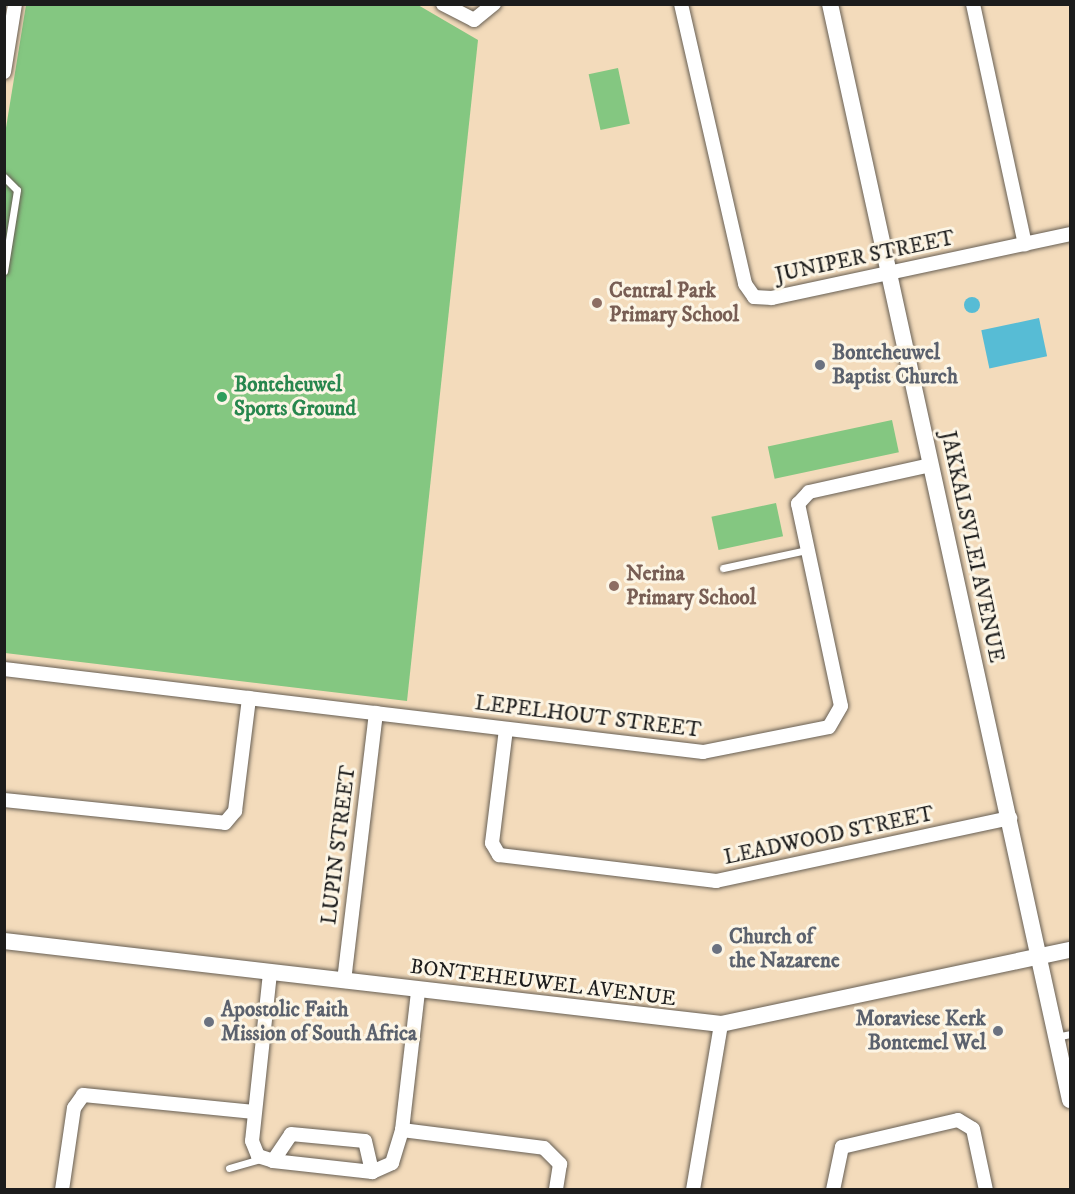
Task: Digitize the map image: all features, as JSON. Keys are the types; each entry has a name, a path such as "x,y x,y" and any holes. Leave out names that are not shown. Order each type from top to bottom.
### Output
{"street":[{"path":"4,72 15,4"},
{"path":"443,4 474,20 494,4"},
{"name":"JUNIPER STREET","path":"681,4 749,292 767,299 1071,234"},
{"name":"JAKKALSVLEI AVENUE","path":"830,4 1010,818 1038,957 1064,1036 1071,1100"},
{"path":"973,4 1024,244"},
{"name":"LEPELHOUT STREET","path":"4,669 709,752 833,725 841,706 797,509 804,495 931,465"},
{"path":"4,800 225,823 236,811 249,698"},
{"name":"LUPIN STREET","path":"344,981 376,713"},
{"name":"LEADWOOD STREET","path":"506,729 492,843 499,855 716,881 1010,818"},
{"name":"BONTEHEUWEL AVENUE","path":"4,941 418,991 721,1024 1071,950"},
{"path":"270,973 252,1112 252,1147 268,1160 372,1172 392,1163 402,1130 418,991"},
{"path":"693,1190 721,1024"},
{"path":"62,1190 74,1108 83,1095 252,1112"},
{"path":"833,1190 842,1148 968,1122 987,1190"},
{"path":"402,1130 544,1148 560,1164 556,1190"},
{"path":"268,1160 291,1134 365,1141 372,1172"}],"lane":[{"path":"4,177 17,190 4,271"},
{"path":"723,568 806,550"},
{"path":"229,1167 268,1160"}],"green space":[{"name":"Bonteheuwel Sports Ground","path":"26,5 418,5 478,40 407,701 5,653 4,140"},
{"path":"618,68 630,124 601,130 589,74"},
{"path":"892,420 899,452 775,479 768,446"},
{"path":"776,503 783,536 719,550 711,517"}],"water":[{"path":"972,297 980,305 972,313 964,305"},
{"path":"1039,318 1047,356 989,368 981,330"}],"place":[{"name":"Central Park Primary School","path":"597,303"},
{"name":"Bonteheuwel Baptist Church","path":"820,365"},
{"name":"Bonteheuwel Sports Ground","path":"222,397"},
{"name":"Nerina Primary School","path":"614,586"},
{"name":"Church of the Nazarene","path":"717,949"},
{"name":"Apostolic Faith Mission of South Africa","path":"209,1022"},
{"name":"Moraviese Kerk Bontemel Wel","path":"998,1031"}]}
